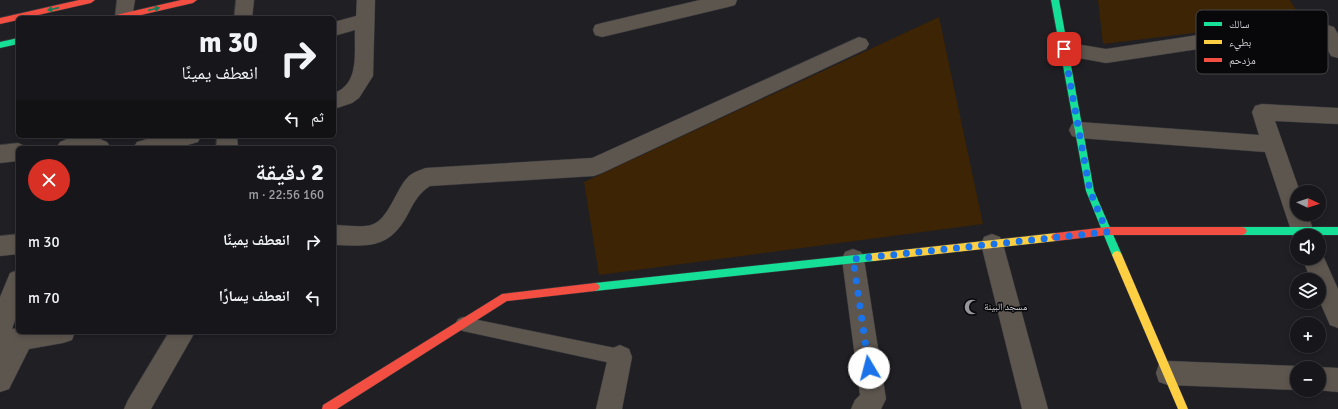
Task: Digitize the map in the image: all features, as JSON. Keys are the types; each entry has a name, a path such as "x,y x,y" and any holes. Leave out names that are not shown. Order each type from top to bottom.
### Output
{"street":[{"path":"22,16 91,0"},
{"path":"122,11 193,0"},
{"path":"243,16 245,0"},
{"path":"336,100 349,97 358,86 363,76 366,0"},
{"path":"602,30 728,0"},
{"path":"1055,0 1090,191 1183,409"},
{"path":"0,21 16,17"},
{"path":"336,28 365,21"},
{"path":"1328,34 1338,51"},
{"path":"0,45 16,41"},
{"path":"1064,49 1106,56 1196,42"},
{"path":"336,235 369,235 380,232 389,226 411,187 419,180 426,177 594,167 859,44"},
{"path":"1300,229 1262,112 1338,116"},
{"path":"1079,130 1272,144"},
{"path":"152,146 183,138"},
{"path":"0,154 16,152"},
{"path":"1326,232 1338,231"},
{"path":"327,409 505,297 1107,232 1290,234"},
{"path":"0,246 16,244"},
{"path":"992,244 1035,409"},
{"path":"853,259 873,399 864,409"},
{"path":"1316,265 1338,317"},
{"path":"0,328 16,286"},
{"path":"0,380 11,340 50,334"},
{"path":"137,409 182,334"},
{"path":"609,409 620,357"},
{"path":"1168,373 1290,378"},
{"path":"1326,379 1338,380"}],"lane":[{"path":"463,324 620,357"}],"shaded area":[{"path":"1098,0 1290,0 1296,10 1196,10 1196,33 1103,44"},
{"path":"939,17 983,224 599,275 584,182"}],"traffic: fast":[{"path":"1055,0 1090,191 1117,255"},
{"path":"0,45 16,41"},
{"path":"1242,231 1338,231"},
{"path":"595,287 874,257"}],"traffic: slow":[{"path":"874,257 1056,237"},
{"path":"1117,255 1183,409"}],"traffic: jam":[{"path":"22,16 91,0"},
{"path":"125,16 193,0"},
{"path":"0,21 16,17"},
{"path":"1056,237 1107,231 1242,231"},
{"path":"327,409 505,297 595,287"}],"place":[{"name":"مسجد البينة","path":"972,307"}],"route":[{"path":"869,368 853,259 1107,232 1090,191 1064,49"}]}
